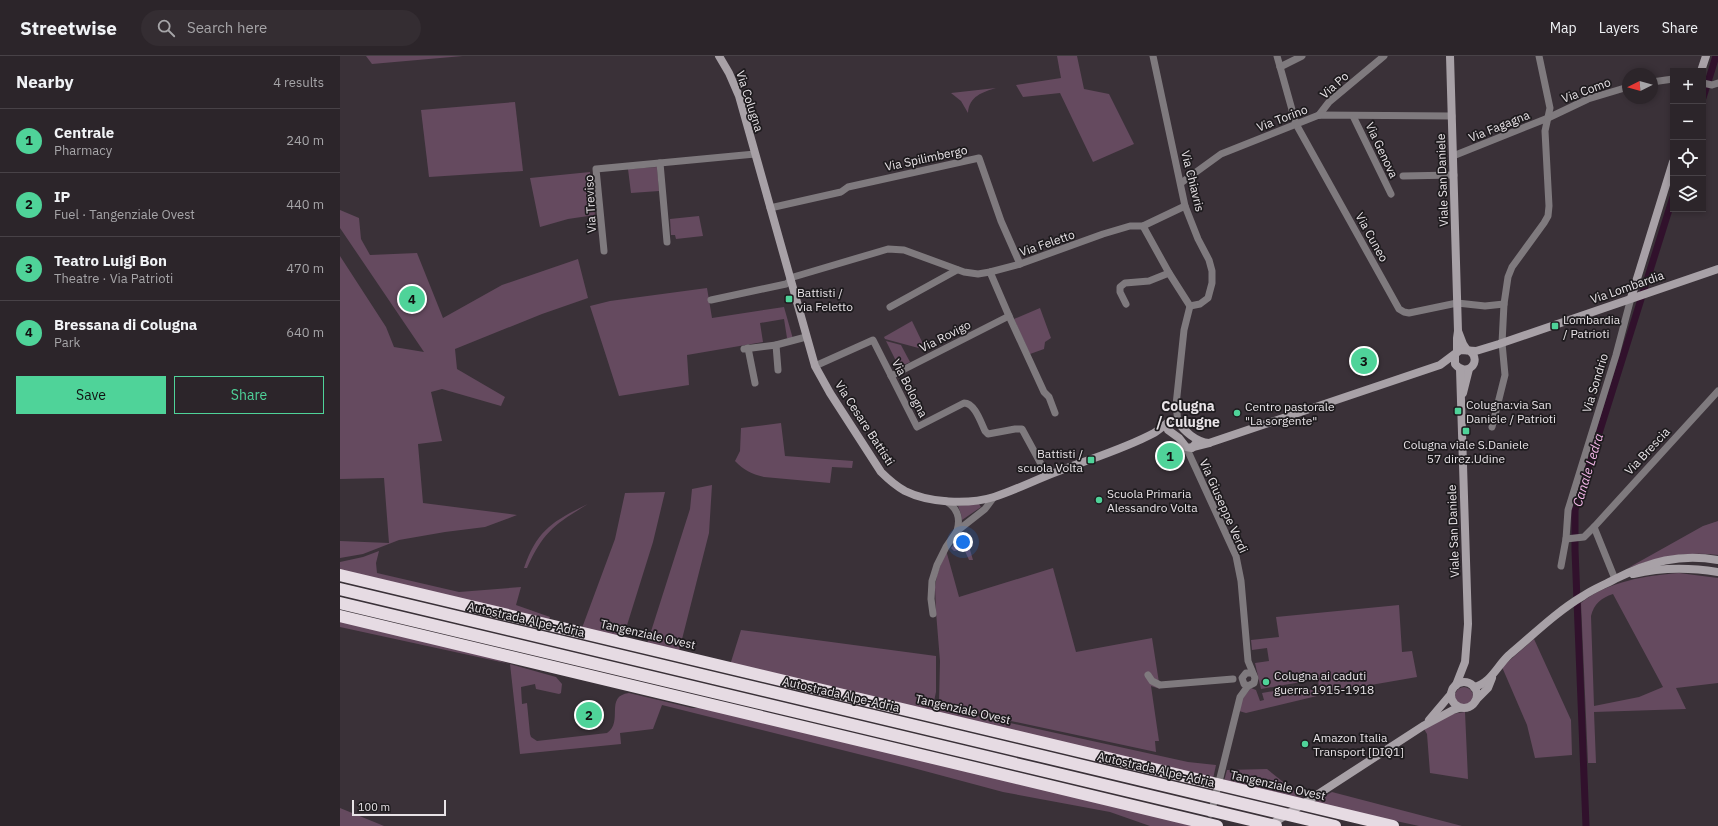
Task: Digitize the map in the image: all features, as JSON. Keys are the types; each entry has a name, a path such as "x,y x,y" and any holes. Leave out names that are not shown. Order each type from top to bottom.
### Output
{"highway":[{"name":"Tangenziale Ovest","path":"340,575 1393,826"},
{"name":"Autostrada Alpe-Adria","path":"340,589 1335,826"},
{"path":"340,603 1276,826"},
{"path":"340,616 1217,826"}],"street":[{"name":"Via Colugna","path":"719,56 730,73 739,96 754,154"},
{"name":"Via Chiavris","path":"1153,56 1185,206 1198,239 1209,260 1212,271 1210,294 1206,301 1190,306"},
{"name":"Via Cuneo","path":"1277,56 1296,124 1399,309 1404,312 1409,312 1457,303"},
{"path":"1280,67 1302,56"},
{"name":"Via Po","path":"1319,116 1329,102 1384,56"},
{"name":"Viale San Daniele","path":"1450,56 1458,331 1456,338 1456,354"},
{"path":"1492,428 1505,375 1501,344 1508,277 1512,267 1548,216 1549,206 1545,131 1550,116 1550,108 1539,56"},
{"path":"1702,68 1706,56"},
{"path":"1658,81 1670,80"},
{"name":"Via Como","path":"1550,116 1588,99 1622,89"},
{"name":"Via Torino","path":"1181,183 1221,154 1319,116 1452,116"},
{"name":"Via Genova","path":"1353,116 1391,194"},
{"name":"Via Fagagna","path":"1453,156 1550,116"},
{"name":"Via Treviso","path":"604,251 596,169 754,154"},
{"name":"Via Cesare Battisti","path":"754,154 815,366 881,472 891,482 904,491 921,497 962,502 994,497 1047,475 1132,444 1171,425"},
{"name":"Via Spilimbergo","path":"770,208 841,192 848,186 978,158 1001,221 1020,264"},
{"path":"660,163 667,242"},
{"name":"Via Sondrio","path":"1561,566 1567,539 1568,510 1670,172"},
{"path":"1403,176 1454,175"},
{"name":"Via Feletto","path":"790,280 888,248 904,250 957,270 978,274 990,272 1020,264 1103,234 1130,226 1143,226 1185,206"},
{"path":"1143,226 1169,273 1190,306 1184,330 1175,408 1171,425 1180,439 1190,449"},
{"name":"Via Lombardia","path":"1468,350 1501,344 1718,269"},
{"path":"890,307 957,270"},
{"path":"990,272 1044,392 1049,397 1055,413"},
{"path":"1126,304 1120,292 1120,287 1125,283 1149,281 1169,273"},
{"path":"711,300 786,284 790,280"},
{"path":"1457,303 1485,306 1504,304"},
{"name":"Via Rovigo","path":"891,376 1009,316"},
{"name":"Viale San Daniele","path":"1458,331 1463,344 1468,350"},
{"path":"754,383 746,348 776,345 806,337"},
{"name":"Via Bologna","path":"815,366 873,340 917,427 964,403 969,403 988,434 1022,429 1047,475"},
{"name":"Via Lombardia","path":"1475,362 1501,344"},
{"path":"776,345 778,370"},
{"path":"1190,449 1440,365 1456,354 1468,350 1474,356 1475,362 1469,369 1440,365"},
{"path":"1456,354 1458,367"},
{"name":"Viale San Daniele","path":"1269,826 1423,726 1453,710 1470,707 1476,700 1477,692 1466,677 1465,662 1468,624 1461,399 1458,367"},
{"name":"Viale San Daniele","path":"1461,399 1469,369"},
{"name":"Via Brescia","path":"1567,539 1587,535 1718,391"},
{"path":"1171,425 1181,428 1195,438 1209,443"},
{"path":"1190,449 1196,442 1195,438"},
{"name":"Via Giuseppe Verdi","path":"1190,449 1236,556 1241,581 1248,661 1246,678"},
{"path":"933,614 931,593 934,575 946,547 957,531 985,509 994,497"},
{"path":"945,500 952,505 959,516 957,531"},
{"path":"1594,527 1615,579"},
{"path":"1456,685 1464,682 1472,685 1484,684 1504,660 1561,611 1582,596 1631,571 1661,561 1692,558 1718,560"},
{"path":"1615,579 1640,572 1668,568 1697,569 1718,572"},
{"name":"Viale San Daniele","path":"1423,726 1439,710 1451,694 1465,662"},
{"path":"1476,700 1488,688 1495,671"},
{"path":"1148,675 1152,681 1160,685 1246,678 1205,824"},
{"path":"1451,694 1453,703 1459,708"}],"shaded area":[{"path":"366,56 463,56 372,64"},
{"path":"1057,56 1077,56 1084,89 1109,94 1134,144 1093,162 1060,93 1023,97 1016,85 1061,78"},
{"path":"996,88 982,93 974,99 971,102 968,113 961,101 951,93"},
{"path":"515,102 523,171 429,177 421,110"},
{"path":"657,167 659,191 631,193 628,169"},
{"path":"590,172 595,215 568,219 540,227 530,178"},
{"path":"340,210 359,218 361,239 370,255 417,253 443,318 502,285 578,259 588,298 542,314 455,349 457,369 505,397 501,406 442,389 431,392 442,441 418,444 423,503 517,515 485,527 399,540 363,554 340,558 340,541 389,543 384,478 340,479 340,256 386,327 394,347 424,352 340,228"},
{"path":"699,216 703,236 676,239 675,235 671,235 670,219"},
{"path":"707,288 712,318 784,307 793,339 787,338 784,319 760,323 763,342 687,355 689,385 619,396 590,306 610,301"},
{"path":"1040,308 1051,338 1045,342 1044,349 1030,354 1014,319"},
{"path":"912,321 926,350 885,339 884,337"},
{"path":"886,341 901,345 910,362 899,367"},
{"path":"781,423 785,456 853,461 852,468 832,467 830,483 764,477 748,471 735,461 740,451 741,428"},
{"path":"712,485 709,533 679,651 647,644 690,509 692,489"},
{"path":"665,492 653,542 623,638 582,628 615,539 625,493"},
{"path":"588,504 567,517 551,530 539,546 527,568 524,568 535,544 548,528 565,516"},
{"path":"979,504 981,507 962,520 958,506"},
{"path":"1718,521 1718,555 1683,554 1661,558 1628,568 1703,526"},
{"path":"962,534 966,536 973,560 969,560 964,549 954,551 951,548"},
{"path":"946,550 959,597 1053,568 1076,652 1152,638 1160,689 1151,686 1159,741 1155,741 1156,752 983,715 939,703 940,661 935,587 937,575"},
{"path":"379,551 376,563 377,573 459,592 521,587 516,605 550,617 549,620 340,571 340,562 363,557"},
{"path":"1679,573 1718,578 1718,683 1676,688 1686,709 1594,712 1596,763 1588,763 1581,603 1603,589 1627,581","holes":["1613,594 1663,687 1639,697 1594,706 1591,616 1596,605 1605,597"]},
{"path":"1399,605 1402,652 1412,651 1417,677 1342,690 1246,713 1239,711 1242,699 1251,688 1256,690 1260,701 1264,700 1262,693 1274,691 1276,697 1319,688 1318,679 1261,689 1255,663 1269,661 1267,648 1252,650 1251,640 1279,637 1276,617"},
{"path":"340,621 487,655 503,662 556,677 562,684 561,693 559,694 536,689 535,684 521,687 522,704 527,703 530,734 531,737 537,741 607,733 612,728 614,723 617,699 622,695 629,693 692,708 705,708 1196,826 1150,826 1110,812 1003,792 906,766 662,705 653,729 620,733 621,744 520,754 510,664 340,627"},
{"path":"741,630 936,656 936,692 933,706 1188,762 1216,765 1213,779 730,665"},
{"path":"1534,639 1571,720 1572,755 1535,758 1527,725 1502,667"},
{"path":"1464,687 1470,690 1473,696 1470,702 1464,705 1458,702 1455,696 1458,690"},
{"path":"1465,712 1468,779 1430,773 1427,734 1424,729 1452,714"},
{"path":"1267,769 1302,797 1298,799 1224,781 1227,770"},
{"path":"1332,792 1462,826 1419,826 1313,803"},
{"path":"340,808 384,826 340,826"}],"waterway":[{"name":"Canale Ledra","path":"1706,88 1716,56"},
{"name":"Canale Ledra","path":"1586,826 1575,550 1575,510 1670,207"}],"place":[{"name":"Bressana di Colugna","path":"412,299"},
{"name":"Battisti / via Feletto","path":"789,299"},
{"name":"Lombardia / Patrioti","path":"1555,326"},
{"name":"Teatro Luigi Bon","path":"1364,361"},
{"name":"Colugna:via San Daniele / Patrioti","path":"1458,411"},
{"name":"Centro pastorale \"La sorgente\"","path":"1237,413"},
{"name":"Colugna viale S.Daniele 57 direz.Udine","path":"1466,431"},
{"name":"Centrale","path":"1170,456"},
{"name":"Battisti / scuola Volta","path":"1091,460"},
{"name":"Scuola Primaria Alessandro Volta","path":"1099,500"},
{"name":"Colugna ai caduti guerra 1915-1918","path":"1266,682"},
{"name":"IP","path":"589,715"},
{"name":"Amazon Italia Transport [DIQ1]","path":"1305,744"}],"district":[{"name":"Colugna / Culugne","path":"1188,414"}]}
